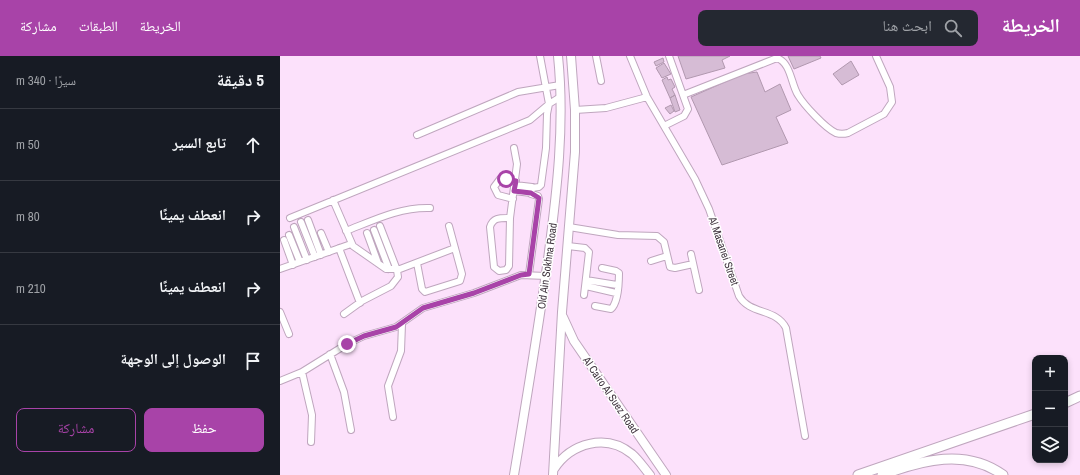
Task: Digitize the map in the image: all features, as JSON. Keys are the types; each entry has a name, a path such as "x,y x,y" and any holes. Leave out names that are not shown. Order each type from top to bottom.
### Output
{"highway":[{"path":"1068,402 1080,396"},
{"path":"858,475 1032,415"},
{"path":"882,475 925,461 957,458 982,464 1003,475"}],"main road":[{"name":"Old Ain Sokhna Road","path":"514,475 546,276 556,196 560,97 558,56"},
{"name":"Old Ain Sokhna Road","path":"554,473 562,312 575,152 575,110 571,56"},
{"name":"Al Cairo Al Suez Road","path":"562,312 574,341 666,475"},
{"name":"Al Cairo Al Suez Road","path":"554,473 562,459 572,450 592,443 606,443 619,446 631,453 650,475"}],"street":[{"path":"513,199 498,195 494,187 500,179 515,186 532,190 541,185 549,104 540,56"},
{"path":"596,56 600,81"},
{"name":"Al Masanei Street","path":"630,56 648,97 709,209 741,300 750,308 780,319 786,328 805,436"},
{"path":"664,126 686,114 688,107 669,56"},
{"path":"683,95 777,58 785,63 797,94 807,107 835,133 848,133 884,114 892,102 890,87 876,56"},
{"path":"417,136 518,92 546,86 560,85"},
{"path":"290,218 530,120 560,97"},
{"path":"575,110 606,108 648,97"},
{"path":"510,218 494,220 490,227 494,267 499,271 506,270 509,266 510,218 517,164 514,148"},
{"path":"529,274 539,199 532,190"},
{"path":"333,200 351,244 358,251 389,269 397,270 455,248"},
{"path":"346,231 397,212 430,208"},
{"path":"308,220 318,256"},
{"path":"301,222 318,256"},
{"path":"294,226 307,260"},
{"path":"344,314 360,303 391,286 398,277 397,270 380,226"},
{"path":"417,263 422,289 426,292 459,283 462,276 449,226"},
{"path":"569,227 618,235 657,236 664,242 669,265 673,268 693,264"},
{"path":"374,230 389,269"},
{"path":"321,233 329,252"},
{"path":"367,233 378,263"},
{"path":"289,234 300,262"},
{"path":"284,240 293,265"},
{"path":"280,269 351,244"},
{"path":"568,246 584,248 589,252 584,295"},
{"path":"339,248 360,303"},
{"path":"691,254 699,290"},
{"path":"651,260 667,256"},
{"path":"595,306 611,309 614,306 618,272 602,268"},
{"path":"280,381 302,372 330,354 364,336 390,330 402,324 423,308 474,293 521,275 529,274 546,276"},
{"path":"586,283 617,285"},
{"path":"586,283 616,293"},
{"path":"280,312 289,334"},
{"path":"393,417 388,386 401,351 402,324"},
{"path":"330,354 344,392 351,430"},
{"path":"302,372 312,416 312,442"}],"building":[{"path":"678,56 730,56 722,60 725,68 686,79"},
{"path":"788,56 820,56 821,58 794,69"},
{"path":"663,58 664,62 656,66 654,62"},
{"path":"851,61 859,75 842,85 833,74"},
{"path":"664,63 671,74 662,78 656,68"},
{"path":"757,72 765,92 780,84 791,110 776,117 788,143 722,165 691,97 743,74"},
{"path":"667,77 668,80 671,79 675,87 672,89 675,95 670,98 662,80"},
{"path":"675,95 680,110 675,112 670,98"},
{"path":"671,105 674,111 670,114 665,108"}],"route":[{"path":"347,344 364,336 390,330 402,324 414,313 423,308 474,293 521,275 529,274 539,198 531,193 514,191 516,181 506,179"}]}
